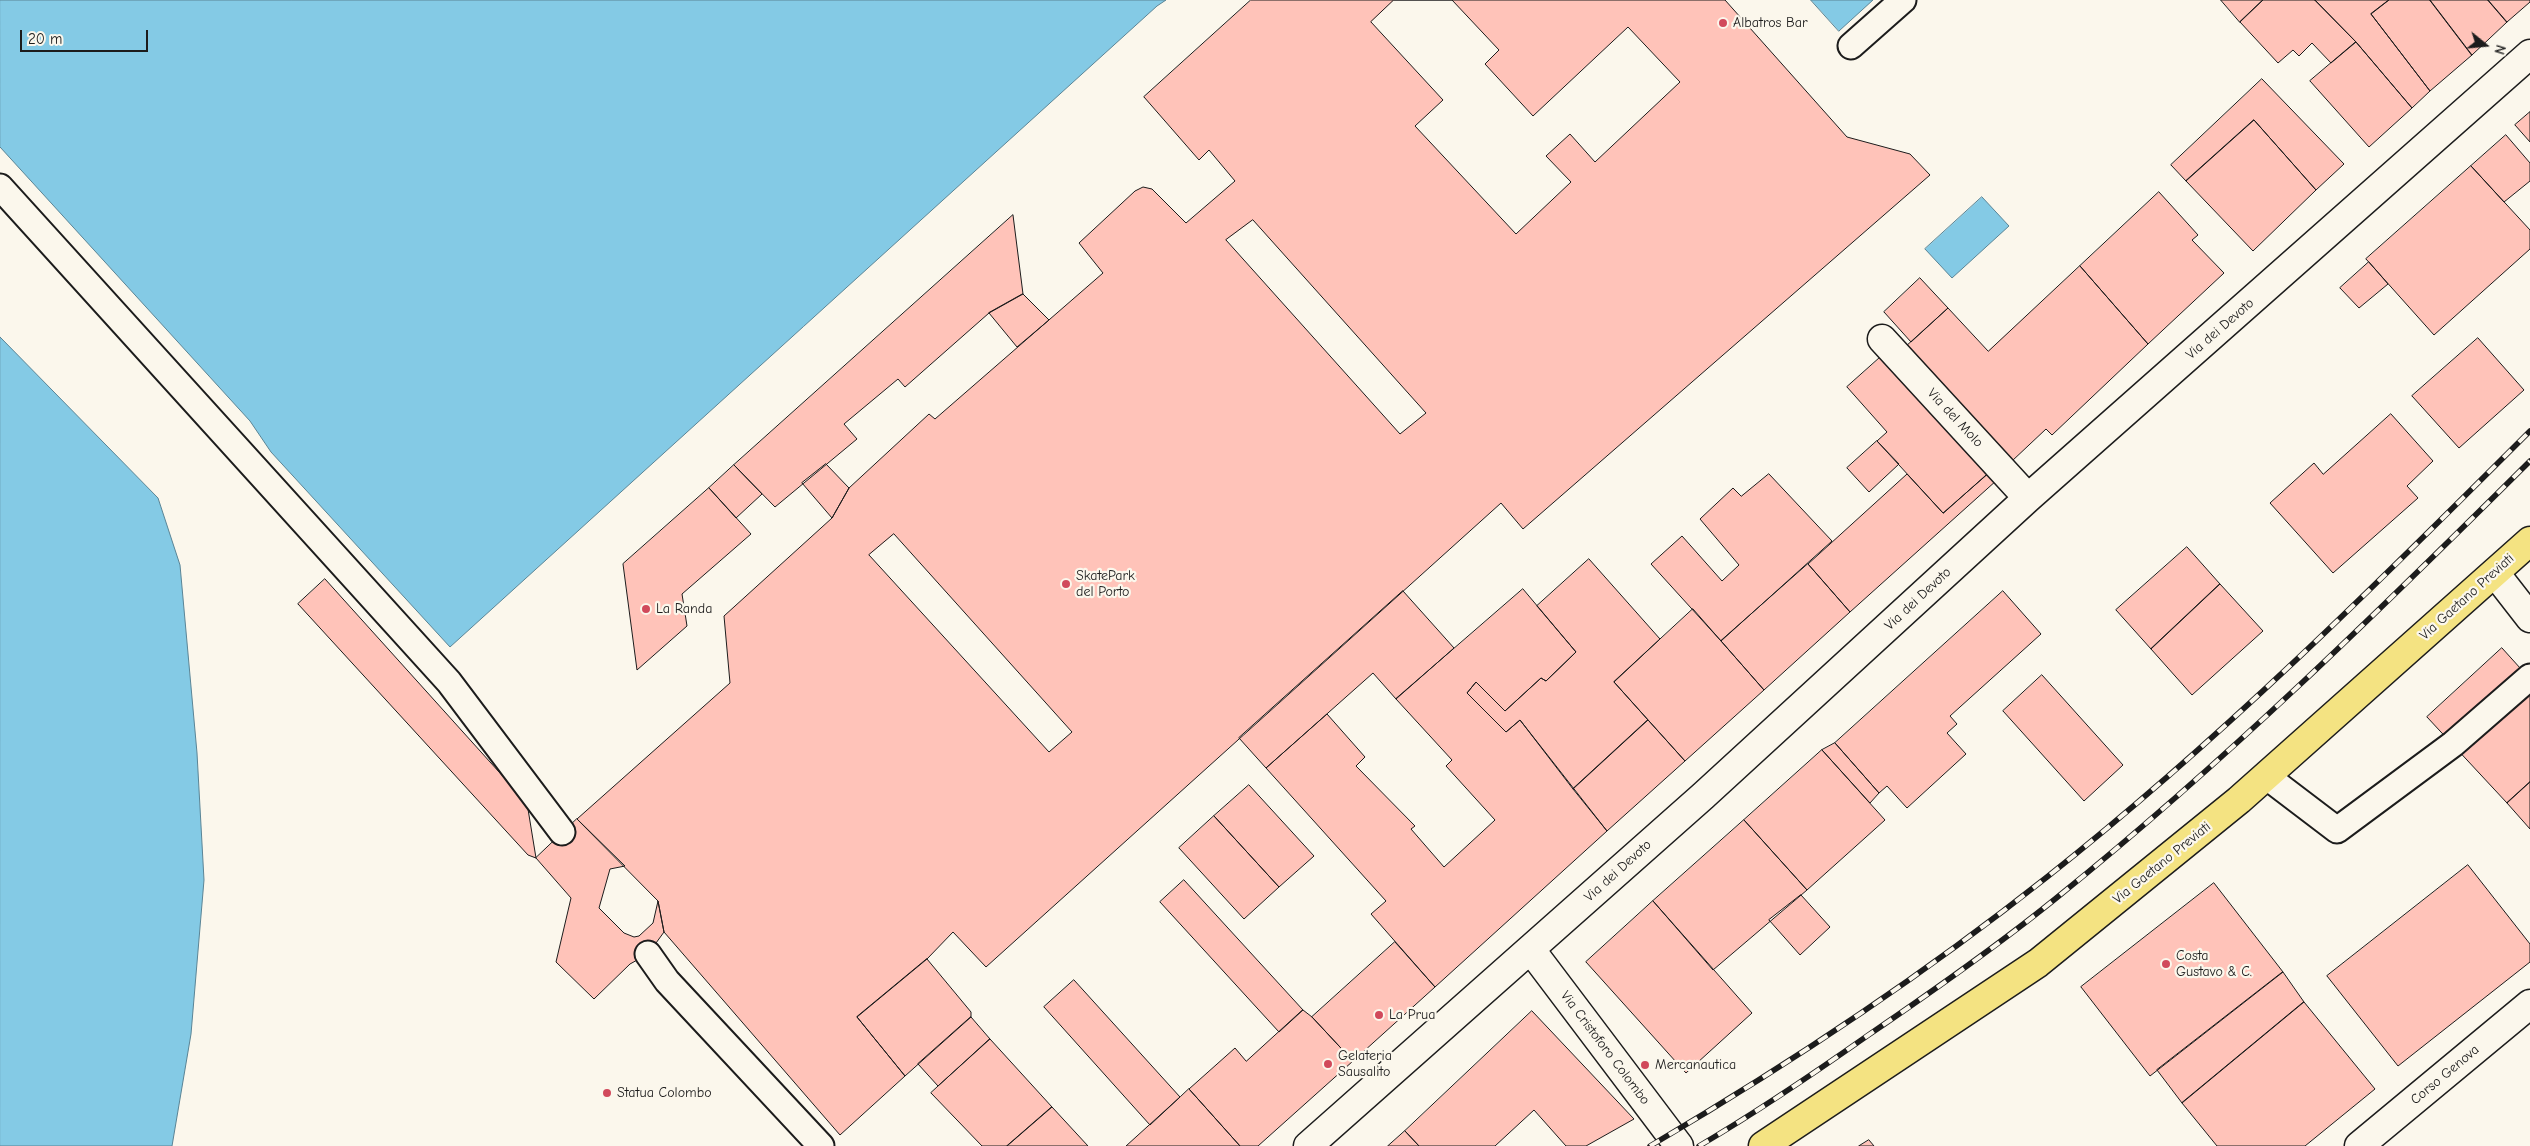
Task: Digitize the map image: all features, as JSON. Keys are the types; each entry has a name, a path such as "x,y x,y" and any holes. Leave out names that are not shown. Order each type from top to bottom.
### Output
{"main road":[{"name":"Via Gaetano Previati","path":"1763,1146 2038,963 2266,776 2530,541"}],"street":[{"name":"Via dei Devoto","path":"1308,1146 1703,796 2028,498 2530,54"},
{"name":"Via del Molo","path":"1882,338 2028,498"},
{"path":"2495,573 2530,618"},
{"name":"Via Cristoforo Colombo","path":"1531,950 1679,1146"},
{"name":"Corso Genova","path":"2359,1146 2530,1004"}],"lane":[{"path":"1851,46 1903,0"},
{"path":"0,187 449,682 562,832"},
{"path":"2266,776 2337,830 2453,744 2530,677"},
{"path":"648,954 667,981 821,1146"}],"water":[{"path":"0,0 1166,0 1157,6 450,647 271,452 250,421 0,147"},
{"path":"1811,0 1873,0 1839,31"},
{"path":"1982,197 2009,226 1952,278 1925,249"},
{"path":"0,337 158,498 180,565 197,753 204,880 191,1034 172,1146 0,1146"}],"building":[{"path":"1251,0 1725,0 1847,137 1910,154 1930,175 1523,529 1501,503 986,967 953,932 927,959 857,1017 905,1076 840,1135 664,932 658,901 577,819 730,683 724,616 832,518 849,488 929,414 935,419 1103,273 1079,243 1135,191 1143,187 1152,189 1186,223 1235,181 1209,150 1199,160 1144,97"},
{"path":"1394,0 1452,0 1499,50 1485,64 1533,116 1628,27 1680,82 1595,162 1570,134 1546,156 1571,182 1516,234 1415,126 1443,100 1371,22"},
{"path":"2221,0 2263,0 2240,22"},
{"path":"2263,0 2315,0 2356,42 2331,63 2312,43 2299,56 2293,50 2278,63 2240,22"},
{"path":"2315,0 2389,0 2371,14 2430,91 2412,108 2356,42"},
{"path":"2389,0 2430,0 2472,55 2430,91 2371,14"},
{"path":"2430,0 2488,0 2507,22 2472,55"},
{"path":"2488,0 2530,0 2530,2 2507,22"},
{"path":"2356,42 2412,108 2369,147 2310,81"},
{"path":"2262,79 2344,164 2316,190 2254,120 2186,181 2171,165"},
{"path":"2530,112 2530,142 2515,125"},
{"path":"2254,120 2316,190 2253,251 2186,181"},
{"path":"2506,135 2530,163 2530,181 2504,202 2471,166"},
{"path":"2471,166 2530,230 2530,249 2434,335 2366,259"},
{"path":"2159,192 2198,235 2192,240 2224,273 2148,344 2080,266"},
{"path":"1013,215 1023,294 989,313 905,387 898,379 844,424 857,439 775,507 734,465"},
{"path":"1253,220 1426,413 1400,434 1226,240"},
{"path":"2369,262 2388,284 2359,308 2340,288"},
{"path":"2080,266 2148,344 2052,435 2046,429 2012,461 1905,347 1948,308 1988,351"},
{"path":"1920,278 1948,308 1911,342 1884,312"},
{"path":"1023,294 1049,320 1017,347 989,313"},
{"path":"2478,338 2524,390 2459,448 2412,396"},
{"path":"1884,354 1990,472 1943,513 1877,441 1887,432 1847,387"},
{"path":"2391,414 2433,461 2407,486 2418,498 2333,573 2270,503 2314,463 2323,474"},
{"path":"1877,441 1899,464 1869,492 1847,468"},
{"path":"826,464 849,488 832,518 802,483"},
{"path":"734,465 762,494 736,518 709,488"},
{"path":"1990,472 1997,480 1850,612 1808,564 1907,474 1943,513"},
{"path":"1769,474 1832,541 1721,641 1651,564 1682,536 1722,581 1739,565 1700,519 1733,488 1741,496"},
{"path":"709,488 751,534 682,594 687,626 637,670 623,564"},
{"path":"894,534 1072,732 1049,752 869,555"},
{"path":"2187,547 2220,584 2151,649 2116,610"},
{"path":"1589,559 1660,639 1614,682 1648,720 1573,789 1520,720 1506,732 1467,693 1476,682 1505,711 1541,678 1546,681 1576,652 1537,606"},
{"path":"1808,564 1850,612 1764,690 1721,641"},
{"path":"325,579 527,803 536,858 528,855 298,604"},
{"path":"2220,584 2263,631 2192,695 2151,649"},
{"path":"1523,589 1576,652 1546,681 1541,678 1505,711 1476,682 1467,693 1506,732 1520,720 1607,831 1435,987 1371,914 1386,901 1266,768 1327,714 1365,757 1356,766 1415,826 1411,829 1444,867 1495,820 1446,766 1452,760 1396,699"},
{"path":"1403,591 1454,648 1396,699 1373,673 1266,768 1239,738"},
{"path":"2003,591 2041,634 1950,716 1957,724 1947,733 1966,754 1907,808 1887,786 1879,793 1835,743"},
{"path":"1693,609 1764,690 1685,761 1614,682"},
{"path":"2502,648 2530,679 2530,782 2507,803 2427,717"},
{"path":"2042,675 2123,765 2084,801 2003,711"},
{"path":"1648,720 1685,761 1607,831 1573,789"},
{"path":"1835,743 1879,793 1870,803 1822,750"},
{"path":"1822,750 1885,820 1807,890 1744,820"},
{"path":"2530,782 2530,829 2507,803"},
{"path":"1249,785 1314,856 1279,887 1214,816"},
{"path":"1214,816 1279,887 1244,919 1179,848"},
{"path":"577,819 625,866 610,869 599,908 624,933 634,937 639,936 653,923 658,901 664,932 648,954 630,964 594,999 556,962 571,898 536,858"},
{"path":"1744,820 1807,890 1713,970 1653,901"},
{"path":"2468,865 2530,944 2530,962 2398,1066 2327,976"},
{"path":"1184,880 1303,1010 1279,1032 1160,902"},
{"path":"2214,883 2283,972 2150,1076 2081,987"},
{"path":"1801,895 1830,927 1800,955 1769,920"},
{"path":"1653,901 1752,1013 1686,1073 1586,962"},
{"path":"1395,942 1435,987 1353,1061 1312,1017"},
{"path":"927,959 971,1012 971,1017 905,1076 857,1017"},
{"path":"2283,972 2304,1002 2182,1103 2157,1070"},
{"path":"1074,980 1180,1097 1150,1125 1044,1007"},
{"path":"2304,1002 2375,1089 2305,1146 2217,1146 2182,1103"},
{"path":"1303,1010 1312,1017 1353,1061 1258,1146 1240,1146 1189,1089 1235,1048 1246,1061"},
{"path":"1532,1011 1634,1119 1586,1146 1566,1146 1534,1110 1495,1146 1419,1146 1405,1131"},
{"path":"971,1017 990,1039 938,1086 918,1064"},
{"path":"990,1039 1052,1107 1007,1146 982,1146 931,1093"},
{"path":"1189,1089 1240,1146 1126,1146 1180,1097"},
{"path":"1052,1107 1088,1146 1007,1146"},
{"path":"1405,1131 1419,1146 1388,1146"},
{"path":"1869,1140 1874,1146 1859,1146"}],"railway":[{"path":"1650,1146 1753,1084 1853,1018 1952,949 2047,877 2111,825 2235,717 2413,547 2530,431"},
{"path":"1699,1146 1785,1093 1990,950 2122,844 2301,684 2530,461"}],"place":[{"name":"Albatros Bar","path":"1723,23"},
{"name":"SkatePark del Porto","path":"1066,584"},
{"name":"La Randa","path":"646,609"},
{"name":"Costa Gustavo & C.","path":"2166,964"},
{"name":"La Prua","path":"1379,1015"},
{"name":"Gelateria Sausalito","path":"1328,1064"},
{"name":"Mercanautica","path":"1645,1065"},
{"name":"Statua Colombo","path":"607,1093"}]}
